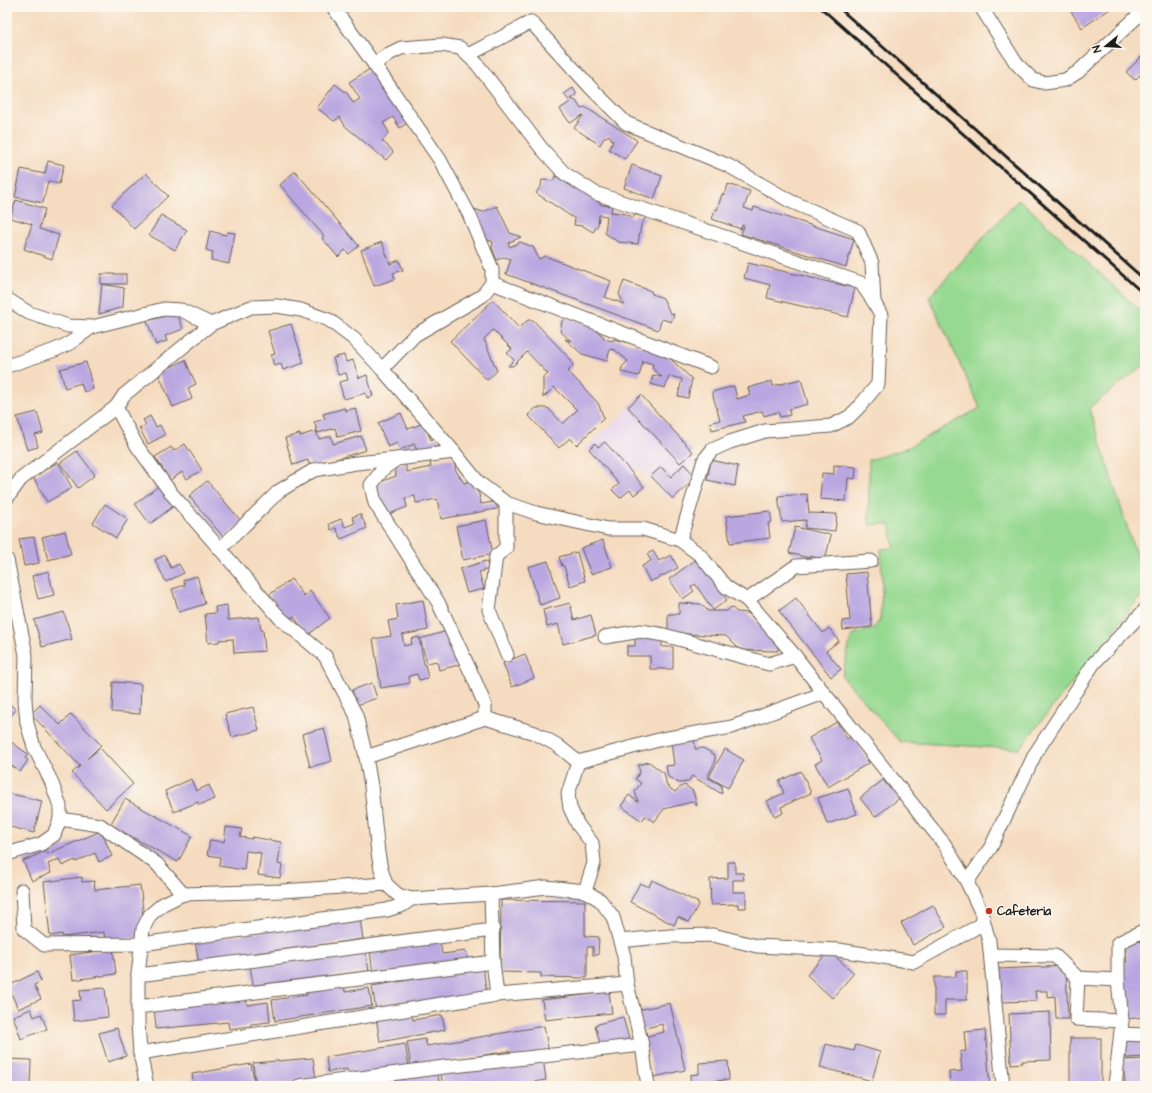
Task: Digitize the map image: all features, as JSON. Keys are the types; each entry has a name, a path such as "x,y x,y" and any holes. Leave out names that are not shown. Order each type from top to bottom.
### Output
{"street":[{"path":"333,7 440,160 469,214 492,269 492,283 482,296 415,335 382,369"},
{"path":"981,7 1016,63 1033,80 1045,83 1064,80 1078,72 1144,12"},
{"path":"468,55 531,22 591,88 626,123 728,166 790,201 858,231 872,263 874,302"},
{"path":"374,64 401,48 442,45 460,48 477,64 542,149 564,173 595,193 861,283 874,302 881,315 878,384 874,390 850,418 831,426 765,431 730,442 712,450 704,460 680,540"},
{"path":"492,283 711,367"},
{"path":"7,299 29,313 68,326 92,327 164,309 181,310 211,324"},
{"path":"7,498 21,479 116,407 124,395 211,324 251,307 277,306 301,310 330,320 354,339 382,369 479,483 506,503 536,513 608,529 642,529 680,540 700,555 726,587 747,600 796,656 945,845 967,882 981,912 989,941 1003,1086"},
{"path":"7,366 70,343 92,327"},
{"path":"116,407 137,446 171,493 280,618 325,656 356,715 366,757 371,786 378,853 386,884 398,895 411,900 491,894 546,887 585,891 600,900 613,918 624,956 627,984 642,1045 648,1086"},
{"path":"220,549 279,491 314,470 356,463 454,452"},
{"path":"398,459 383,469 371,485 375,503 438,602 476,681 485,705 485,718"},
{"path":"506,503 506,548 496,556 489,610 507,655"},
{"path":"7,560 26,655 25,700 27,723 34,747 60,806 60,819 54,835 41,844 7,854"},
{"path":"747,600 796,566 871,561"},
{"path":"967,882 990,847 1035,754 1094,663 1145,610"},
{"path":"605,637 641,631 664,635 769,664 796,656"},
{"path":"578,762 662,740 732,727 824,693"},
{"path":"366,757 485,718 535,733 557,745 578,762"},
{"path":"578,762 568,794 570,808 578,825 592,843 594,863 585,891"},
{"path":"60,819 100,825 157,864 183,894"},
{"path":"147,1086 140,1053 138,1022 138,975 143,929 150,915 163,904 183,894 282,891 386,884"},
{"path":"22,890 24,929 44,945 141,944 387,910 404,905 411,900"},
{"path":"491,894 493,962 497,995"},
{"path":"620,941 670,936 713,935 757,946 839,950 914,962 984,923"},
{"path":"138,975 493,930"},
{"path":"1114,1086 1122,1028 1118,980 1118,943 1145,930"},
{"path":"991,955 1055,956 1078,978 1118,980"},
{"path":"138,1007 493,962"},
{"path":"1078,978 1076,1019 1122,1028 1145,1035"},
{"path":"140,1053 497,995 627,984"},
{"path":"299,1086 444,1067 642,1045"}],"shaded area":[{"path":"639,400 700,467 667,498 639,468 620,486 586,448"}],"green space":[{"path":"1019,199 1145,315 1145,364 1089,408 1145,583 1145,591 1019,749 900,742 842,676 851,637 858,632 873,629 880,620 882,588 881,549 894,548 890,524 869,525 869,460 905,449 980,408 929,297"}],"building":[{"path":"1068,7 1113,7 1082,28"},
{"path":"1145,53 1145,76 1143,78 1140,75 1135,80 1126,72"},
{"path":"370,69 384,86 381,89 391,97 407,123 400,128 393,117 383,123 389,132 382,141 393,152 386,160 345,126 340,117 334,121 317,108 335,84 347,93 353,103 360,99 349,82"},
{"path":"573,88 577,95 571,99 576,101 581,109 585,107 637,141 625,159 609,149 613,142 609,135 604,138 600,145 574,128 583,115 570,123 560,109 570,102 564,94"},
{"path":"48,161 64,165 59,184 48,181 43,203 15,197 21,169 45,174"},
{"path":"632,165 662,176 654,199 624,188"},
{"path":"295,171 359,246 349,254 345,250 338,257 322,238 324,236 280,185"},
{"path":"146,173 168,196 134,229 112,205"},
{"path":"556,176 576,189 581,190 602,205 612,206 611,212 626,214 633,218 636,214 646,217 641,225 638,244 618,242 605,233 607,216 599,215 598,225 593,232 583,226 574,225 575,219 536,193 541,186 542,180 552,181"},
{"path":"728,184 750,191 744,208 753,211 754,207 854,239 846,267 741,234 744,226 742,225 741,229 712,219 715,209 717,210 722,194 725,195"},
{"path":"16,200 45,209 39,229 59,235 52,259 24,249 32,224 10,218"},
{"path":"497,206 510,233 521,237 508,243 510,247 520,242 533,247 539,259 545,256 611,281 605,297 624,304 619,294 624,281 651,291 652,294 663,298 670,313 674,314 671,322 662,319 658,330 506,274 511,259 504,257 497,260 492,248 493,242 486,239 471,208 483,212"},
{"path":"161,215 187,230 175,250 149,235"},
{"path":"210,231 226,235 227,232 235,233 229,264 211,260 213,252 206,250"},
{"path":"382,242 390,264 399,260 403,270 393,273 395,279 374,286 361,250"},
{"path":"748,263 855,288 848,317 767,298 770,285 744,278"},
{"path":"101,274 126,274 126,284 101,284"},
{"path":"102,284 124,288 123,307 99,314"},
{"path":"493,300 519,328 528,320 533,320 571,360 573,366 568,371 598,403 604,418 577,445 570,438 559,448 528,415 536,408 548,408 563,424 577,410 554,387 543,398 543,378 548,374 527,352 513,366 508,366 514,360 507,353 512,349 493,330 484,339 497,371 487,380 450,341"},
{"path":"177,313 183,329 165,336 167,341 156,345 147,321"},
{"path":"563,317 589,324 604,337 604,339 612,341 614,339 662,351 692,379 688,398 678,396 682,379 669,376 665,388 651,384 653,375 662,377 652,368 653,364 643,361 639,376 621,372 622,367 628,361 615,350 610,349 607,361 582,354 565,339 571,341 560,331"},
{"path":"291,324 304,363 283,370 281,364 274,366 271,355 275,354 268,331"},
{"path":"344,355 346,362 353,360 359,378 367,375 373,396 367,398 366,393 344,399 339,382 348,380 346,373 338,375 333,358"},
{"path":"185,360 196,384 188,388 192,399 173,407 158,373"},
{"path":"86,362 93,389 84,392 81,383 65,388 60,369"},
{"path":"801,379 808,404 789,409 790,415 780,417 778,412 764,416 762,411 743,416 745,422 712,430 710,423 720,420 712,392 734,386 737,399 750,395 748,388 772,381 773,386"},
{"path":"641,395 693,452 680,463 628,407"},
{"path":"345,408 345,411 355,408 361,431 338,437 335,428 318,433 314,422 325,419 323,414"},
{"path":"37,412 43,433 35,435 38,447 27,450 17,417"},
{"path":"401,413 408,429 424,423 431,440 438,438 441,445 419,455 414,444 400,450 397,443 388,447 378,423"},
{"path":"150,416 156,427 160,425 165,435 148,444 139,428 146,425 143,420"},
{"path":"316,431 319,439 331,436 333,444 361,436 366,450 310,467 308,460 293,465 285,438 300,434 300,436"},
{"path":"605,442 644,487 634,495 630,490 620,498 612,490 619,484 589,449 595,443 598,447"},
{"path":"185,444 202,470 187,479 182,472 170,480 155,457 171,447 174,451"},
{"path":"77,451 95,475 78,488 60,463"},
{"path":"452,458 456,471 464,483 472,481 479,494 481,504 494,502 498,508 441,519 437,499 416,503 415,496 405,498 407,507 387,515 375,484 396,476 395,465 405,463 407,472 431,467 430,462"},
{"path":"711,460 738,466 735,486 707,480"},
{"path":"58,462 72,488 47,502 33,477"},
{"path":"684,464 696,477 673,499 651,476 661,467 671,477"},
{"path":"834,465 856,467 855,479 848,478 846,501 820,499 822,473 834,474"},
{"path":"207,481 242,522 224,538 189,496"},
{"path":"160,485 175,505 150,524 135,504"},
{"path":"807,494 809,513 837,514 835,531 805,528 806,520 782,522 778,496"},
{"path":"105,504 128,519 116,538 93,523"},
{"path":"770,511 772,522 768,523 770,538 730,543 726,516"},
{"path":"360,514 367,528 341,539 336,528 331,530 329,524 341,519 345,527 355,523 352,517"},
{"path":"486,520 493,554 463,560 456,526"},
{"path":"795,527 831,535 825,560 789,553"},
{"path":"65,531 71,554 48,560 42,537"},
{"path":"34,537 39,563 24,566 19,539"},
{"path":"603,540 612,567 591,574 581,548"},
{"path":"653,551 659,561 671,555 678,568 650,582 642,566 651,561 647,554"},
{"path":"577,552 585,581 570,586 564,566 562,566 559,557"},
{"path":"165,555 171,568 179,564 184,573 166,582 155,560"},
{"path":"698,558 727,600 713,610 695,584 691,587 694,591 683,599 669,579"},
{"path":"486,561 489,569 479,572 484,589 467,593 460,569"},
{"path":"548,561 560,598 540,605 528,567"},
{"path":"48,571 54,595 38,599 32,576"},
{"path":"867,572 872,627 843,630 842,621 850,620 846,574"},
{"path":"197,576 205,604 179,612 172,589 185,585 183,580"},
{"path":"291,579 304,596 310,591 330,618 308,635 293,616 288,621 269,595"},
{"path":"796,598 823,633 829,628 839,641 826,651 841,669 831,677 779,611"},
{"path":"423,600 428,630 402,635 404,646 412,644 411,639 419,637 428,678 419,680 417,674 409,676 410,683 381,688 373,639 391,636 388,621 398,619 396,605"},
{"path":"570,603 574,620 591,615 596,635 563,644 558,624 547,627 543,610"},
{"path":"679,603 701,604 708,611 727,611 731,607 737,612 748,613 778,643 778,651 740,650 726,636 668,633 668,614 679,614"},
{"path":"227,605 228,620 259,617 261,630 263,630 265,651 234,653 233,639 219,640 219,642 208,643 205,614 216,613 215,607"},
{"path":"64,612 72,639 42,647 34,620"},
{"path":"447,631 452,646 457,645 462,664 439,670 437,661 427,663 420,639"},
{"path":"662,636 662,647 673,647 673,669 650,669 650,656 627,656 627,646 635,646 635,637"},
{"path":"525,654 534,678 512,687 503,663"},
{"path":"113,682 141,684 140,714 112,712"},
{"path":"372,683 377,698 357,705 352,690"},
{"path":"7,701 16,710 7,719"},
{"path":"40,705 60,725 71,714 101,745 87,759 100,748 133,784 106,809 72,773 80,766 31,714"},
{"path":"253,707 259,730 232,737 225,714"},
{"path":"837,722 847,739 853,735 869,763 828,787 815,764 822,760 809,738"},
{"path":"324,728 332,761 310,767 302,734"},
{"path":"694,738 695,749 703,748 715,755 715,762 707,777 721,785 722,794 692,776 688,782 679,783 668,777 666,766 674,765 671,741"},
{"path":"7,739 28,754 25,758 28,760 20,772 7,762"},
{"path":"725,749 744,760 728,788 709,777"},
{"path":"649,762 664,773 667,786 675,792 680,787 685,785 693,791 697,806 692,802 664,809 654,822 645,816 642,821 621,806 629,795 638,802 635,791 641,783 635,779 640,772 638,765"},
{"path":"801,771 811,793 781,807 783,813 775,817 767,801 784,793 779,781"},
{"path":"191,779 196,791 209,785 215,799 199,805 198,802 174,812 165,791"},
{"path":"883,780 890,789 893,786 901,797 875,817 860,798"},
{"path":"848,788 857,814 827,824 818,798"},
{"path":"7,793 42,801 34,833 7,826"},
{"path":"125,799 192,836 178,862 110,825"},
{"path":"226,827 242,829 240,837 252,839 252,837 281,842 278,864 282,865 280,878 258,875 261,853 246,851 244,870 219,866 220,857 207,855 210,840 224,842"},
{"path":"101,831 112,856 99,862 95,853 76,862 75,860 62,866 59,859 48,864 51,873 32,881 23,861 46,851 47,854"},
{"path":"728,862 735,862 735,873 743,873 744,880 733,880 733,892 746,892 746,908 738,908 738,904 711,905 710,879 728,878"},
{"path":"82,877 82,882 94,881 95,890 140,885 143,909 139,937 105,941 104,932 63,937 62,934 50,936 44,882"},
{"path":"652,880 699,903 689,922 678,917 674,925 630,902 640,883 649,887"},
{"path":"501,900 585,901 585,936 599,937 598,955 593,955 593,947 587,947 587,978 541,977 541,973 500,972"},
{"path":"933,905 946,927 913,945 901,923"},
{"path":"360,918 363,939 199,964 195,941"},
{"path":"440,940 442,954 466,951 468,961 373,975 370,950"},
{"path":"1145,941 1145,1017 1126,1019 1122,962 1127,962 1125,943"},
{"path":"365,948 369,971 254,989 250,966"},
{"path":"113,949 116,974 73,980 70,955"},
{"path":"829,951 854,973 832,998 807,975"},
{"path":"1066,966 1068,1019 1056,1019 1055,996 1047,997 1047,991 1035,991 1036,1001 999,1002 998,969"},
{"path":"483,968 487,994 376,1011 372,986"},
{"path":"956,971 967,971 967,1000 945,1000 945,1015 934,1015 934,977 956,977"},
{"path":"37,972 41,981 34,985 41,999 18,1009 8,986"},
{"path":"344,984 345,992 369,988 372,1006 275,1021 272,1000 307,995 306,990"},
{"path":"105,988 108,1017 74,1021 72,1001 81,1000 80,990"},
{"path":"609,992 612,1013 545,1020 542,1000"},
{"path":"246,997 247,1005 268,1002 270,1022 251,1024 251,1026 229,1029 228,1022 156,1029 154,1006"},
{"path":"670,1003 685,1070 654,1077 650,1057 643,1037 664,1032 662,1024 642,1029 638,1010"},
{"path":"31,1009 34,1017 41,1014 47,1029 21,1039 13,1016"},
{"path":"411,1010 413,1020 442,1015 445,1030 380,1042 376,1017"},
{"path":"1050,1012 1051,1060 1022,1061 1023,1063 1011,1064 1009,1014"},
{"path":"623,1017 629,1039 601,1047 595,1025"},
{"path":"544,1026 549,1053 510,1059 509,1051 411,1067 407,1042 425,1039 427,1046"},
{"path":"117,1028 126,1056 108,1062 99,1033"},
{"path":"985,1030 990,1086 950,1086 949,1072 962,1071 960,1052 966,1051 964,1032"},
{"path":"1070,1038 1101,1038 1101,1086 1070,1086"},
{"path":"1145,1038 1145,1057 1126,1058 1125,1040"},
{"path":"405,1044 409,1067 348,1077 347,1069 328,1072 326,1057"},
{"path":"826,1044 854,1051 856,1045 880,1052 872,1081 820,1067"},
{"path":"313,1058 316,1079 256,1086 253,1063"},
{"path":"543,1058 546,1080 506,1086 443,1086 441,1074"},
{"path":"7,1059 31,1060 30,1086 7,1086"},
{"path":"1145,1059 1145,1086 1125,1086 1123,1060"},
{"path":"728,1061 729,1080 709,1081 709,1086 691,1086 690,1075 699,1074 699,1063"},
{"path":"251,1064 255,1086 194,1086 192,1074"},
{"path":"437,1072 440,1086 348,1086"}],"railway":[{"path":"820,7 1145,295"},
{"path":"838,7 1145,280"}],"place":[{"name":"Cafeteria","path":"989,911"}]}
